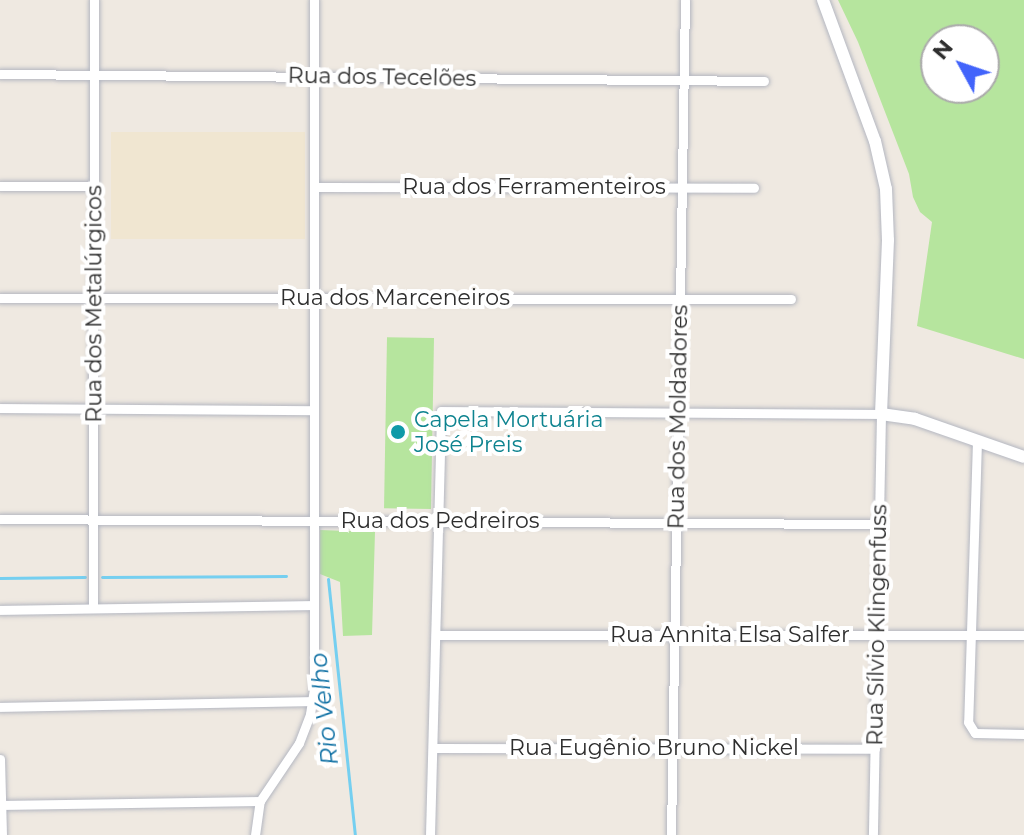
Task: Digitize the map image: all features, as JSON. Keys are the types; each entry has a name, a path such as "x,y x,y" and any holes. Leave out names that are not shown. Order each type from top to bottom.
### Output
{"main road":[{"path":"823,0 875,141 886,189 888,240 881,414 915,419 1024,457"}],"street":[{"name":"Rua dos Metalúrgicos","path":"93,608 94,0"},
{"path":"255,835 260,801 299,743 312,701 314,0"},
{"name":"Rua dos Moldadores","path":"671,835 685,0"},
{"name":"Rua dos Tecelões","path":"0,74 764,81"},
{"path":"0,186 94,186"},
{"name":"Rua dos Ferramenteiros","path":"314,187 754,188"},
{"name":"Rua dos Marceneiros","path":"0,298 791,299"},
{"path":"0,408 313,410"},
{"path":"430,835 441,411 881,414"},
{"name":"Rua Sílvio Klingenfuss","path":"873,835 881,414"},
{"path":"977,441 969,635 969,729 975,733 1024,734"},
{"name":"Rua dos Pedreiros","path":"0,519 879,524"},
{"path":"0,610 312,605"},
{"name":"Rua Annita Elsa Salfer","path":"436,635 1024,635"},
{"path":"0,707 312,701"},
{"name":"Rua Eugênio Bruno Nickel","path":"433,748 875,749"},
{"path":"0,759 2,835"},
{"path":"1,805 260,801"}],"shaded area":[{"path":"111,132 305,132 305,239 111,239"}],"green space":[{"path":"838,0 1024,0 1024,359 917,326 932,222 920,212 913,197 909,174 858,42"},
{"path":"387,337 434,338 431,509 384,508"},
{"path":"320,530 375,532 372,635 343,636 340,582 320,574"}],"waterway":[{"name":"Rio Velho","path":"102,577 286,576"},
{"name":"Rio Velho","path":"0,578 85,577"},
{"name":"Rio Velho","path":"328,579 355,835"}],"place":[{"name":"Capela Mortuária José Preis","path":"398,432"}]}
